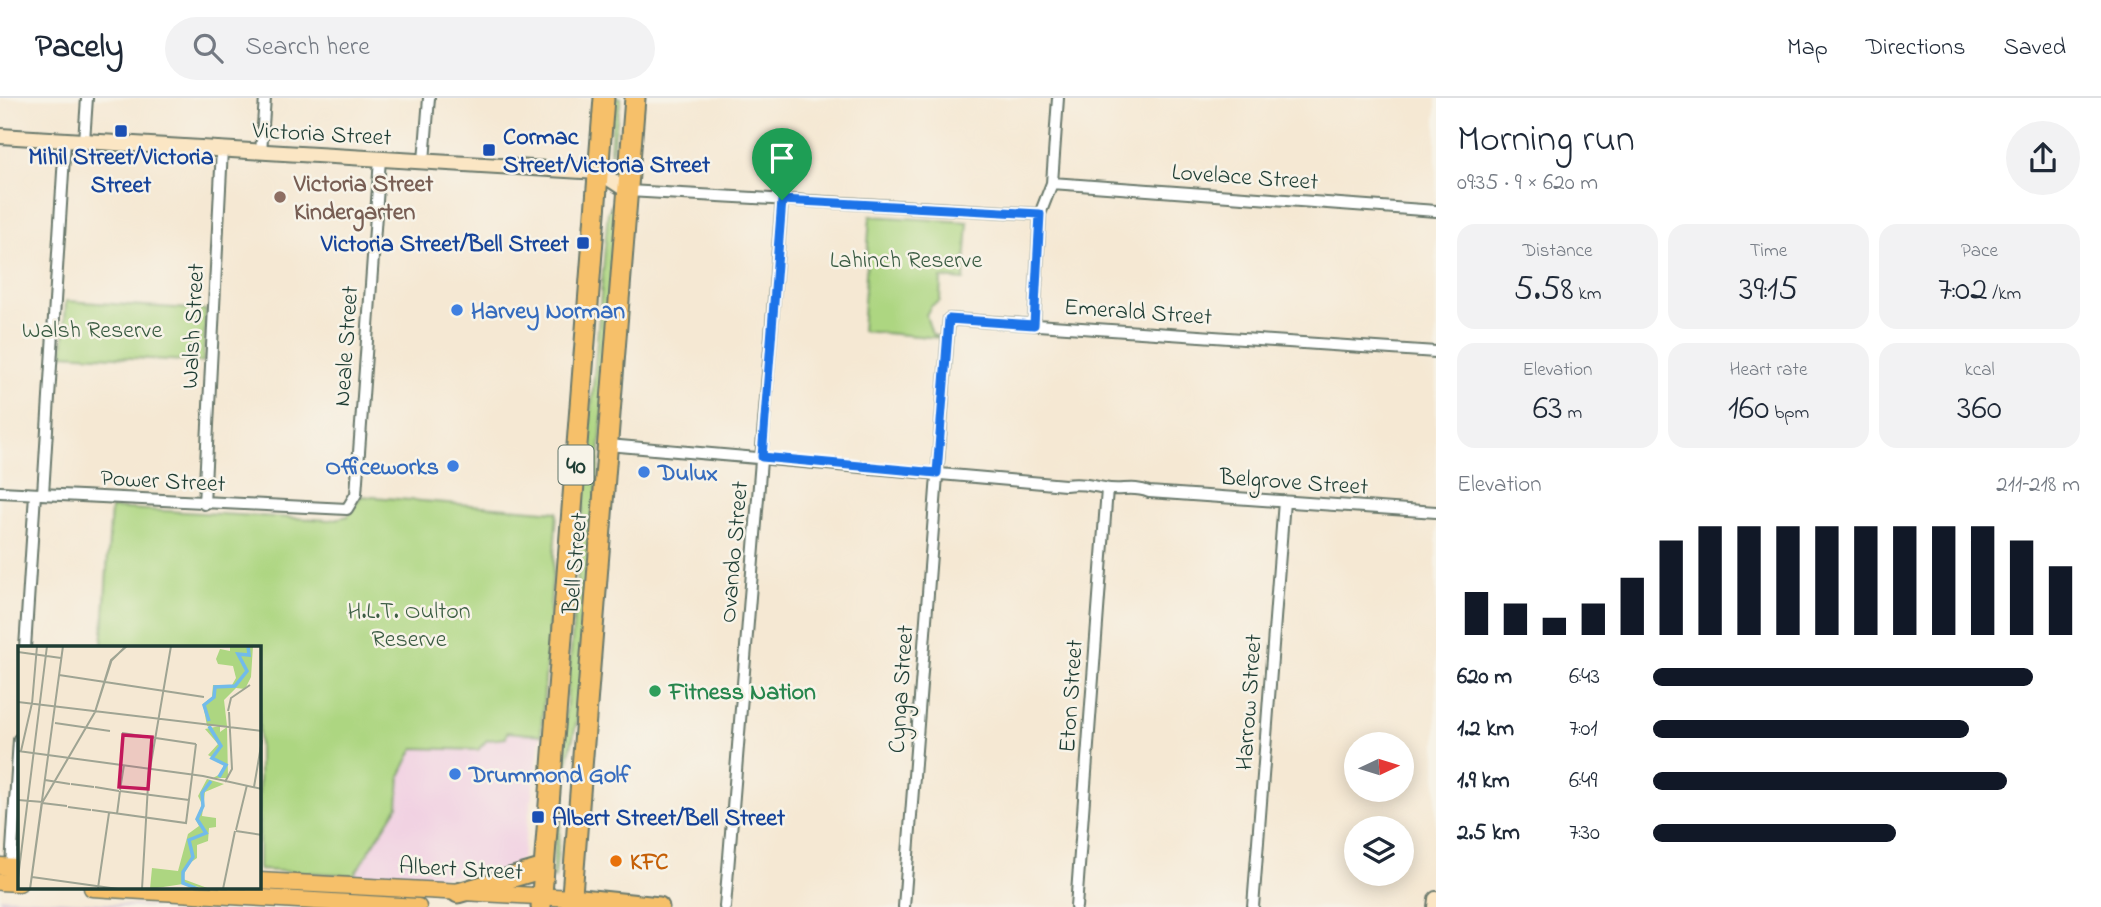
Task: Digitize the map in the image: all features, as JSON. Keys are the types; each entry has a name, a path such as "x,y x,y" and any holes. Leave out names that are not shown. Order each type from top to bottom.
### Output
{"highway":[{"name":"Bell Street","path":"541,902 604,98"},
{"name":"Bell Street","path":"571,903 635,98"},
{"path":"552,758 586,719"},
{"path":"458,893 544,868"},
{"name":"Albert Street","path":"571,903 660,907"}],"main road":[{"path":"0,882 18,883"},
{"name":"Albert Street","path":"261,882 293,892"},
{"name":"Albert Street","path":"192,890 341,894 416,902 458,893 571,903"}],"street":[{"path":"83,141 87,98"},
{"path":"261,152 265,98"},
{"path":"424,161 429,98"},
{"path":"1034,325 1040,214 1052,183 1058,98"},
{"name":"Victoria Street","path":"0,136 599,172"},
{"path":"25,646 65,140"},
{"name":"Walsh Street","path":"204,504 222,149"},
{"name":"Neale Street","path":"323,510 347,509 356,494 380,159"},
{"path":"599,172 628,191 1040,214"},
{"name":"Lovelace Street","path":"1052,183 1436,211"},
{"name":"Ovando Street","path":"725,907 782,200"},
{"name":"Emerald Street","path":"937,473 949,319 1436,352"},
{"name":"Belgrove Street","path":"608,445 1065,485 1091,484 1106,492 1149,492 1436,512"},
{"name":"Cynga Street","path":"904,907 937,473"},
{"name":"Power Street","path":"0,492 323,510"},
{"name":"Eton Street","path":"1076,907 1106,492"},
{"name":"Harrow Street","path":"1253,907 1284,501"},
{"path":"10,866 18,753"},
{"path":"1435,907 1436,900"}],"shaded area":[{"path":"507,732 541,735 522,858 511,868 475,874 393,879 354,875 398,806 400,776 414,747 478,750 487,740 506,738"},
{"path":"0,897 167,907 0,907"}],"green space":[{"path":"614,98 621,98 611,156 610,149"},
{"path":"614,202 618,212 580,706 566,770 555,878 552,875 608,211"},
{"name":"Lahinch Reserve","path":"870,216 968,222 964,280 941,278 940,301 931,306 926,315 932,334 940,338 862,331"},
{"name":"Walsh Reserve","path":"66,301 206,310 203,362 63,354"},
{"name":"H.L.T. Oulton Reserve","path":"361,496 557,512 541,735 507,732 506,738 487,740 478,750 414,748 400,776 398,806 354,875 261,870 261,646 102,646 111,508 330,520 348,516"}],"place":[{"name":"Mihil Street/Victoria Street","path":"121,131"},
{"name":"Cormac Street/Victoria Street","path":"489,150"},
{"name":"Victoria Street Kindergarten","path":"280,197"},
{"name":"Victoria Street/Bell Street","path":"583,243"},
{"name":"Harvey Norman","path":"457,310"},
{"name":"Officeworks","path":"453,466"},
{"name":"Dulux","path":"644,472"},
{"name":"Fitness Nation","path":"655,691"},
{"name":"Drummond Golf","path":"455,774"},
{"name":"Albert Street/Bell Street","path":"538,817"},
{"name":"KFC","path":"616,861"}],"route":[{"path":"782,200 1040,214 1034,325 949,319 937,473 762,457 782,200"}]}
